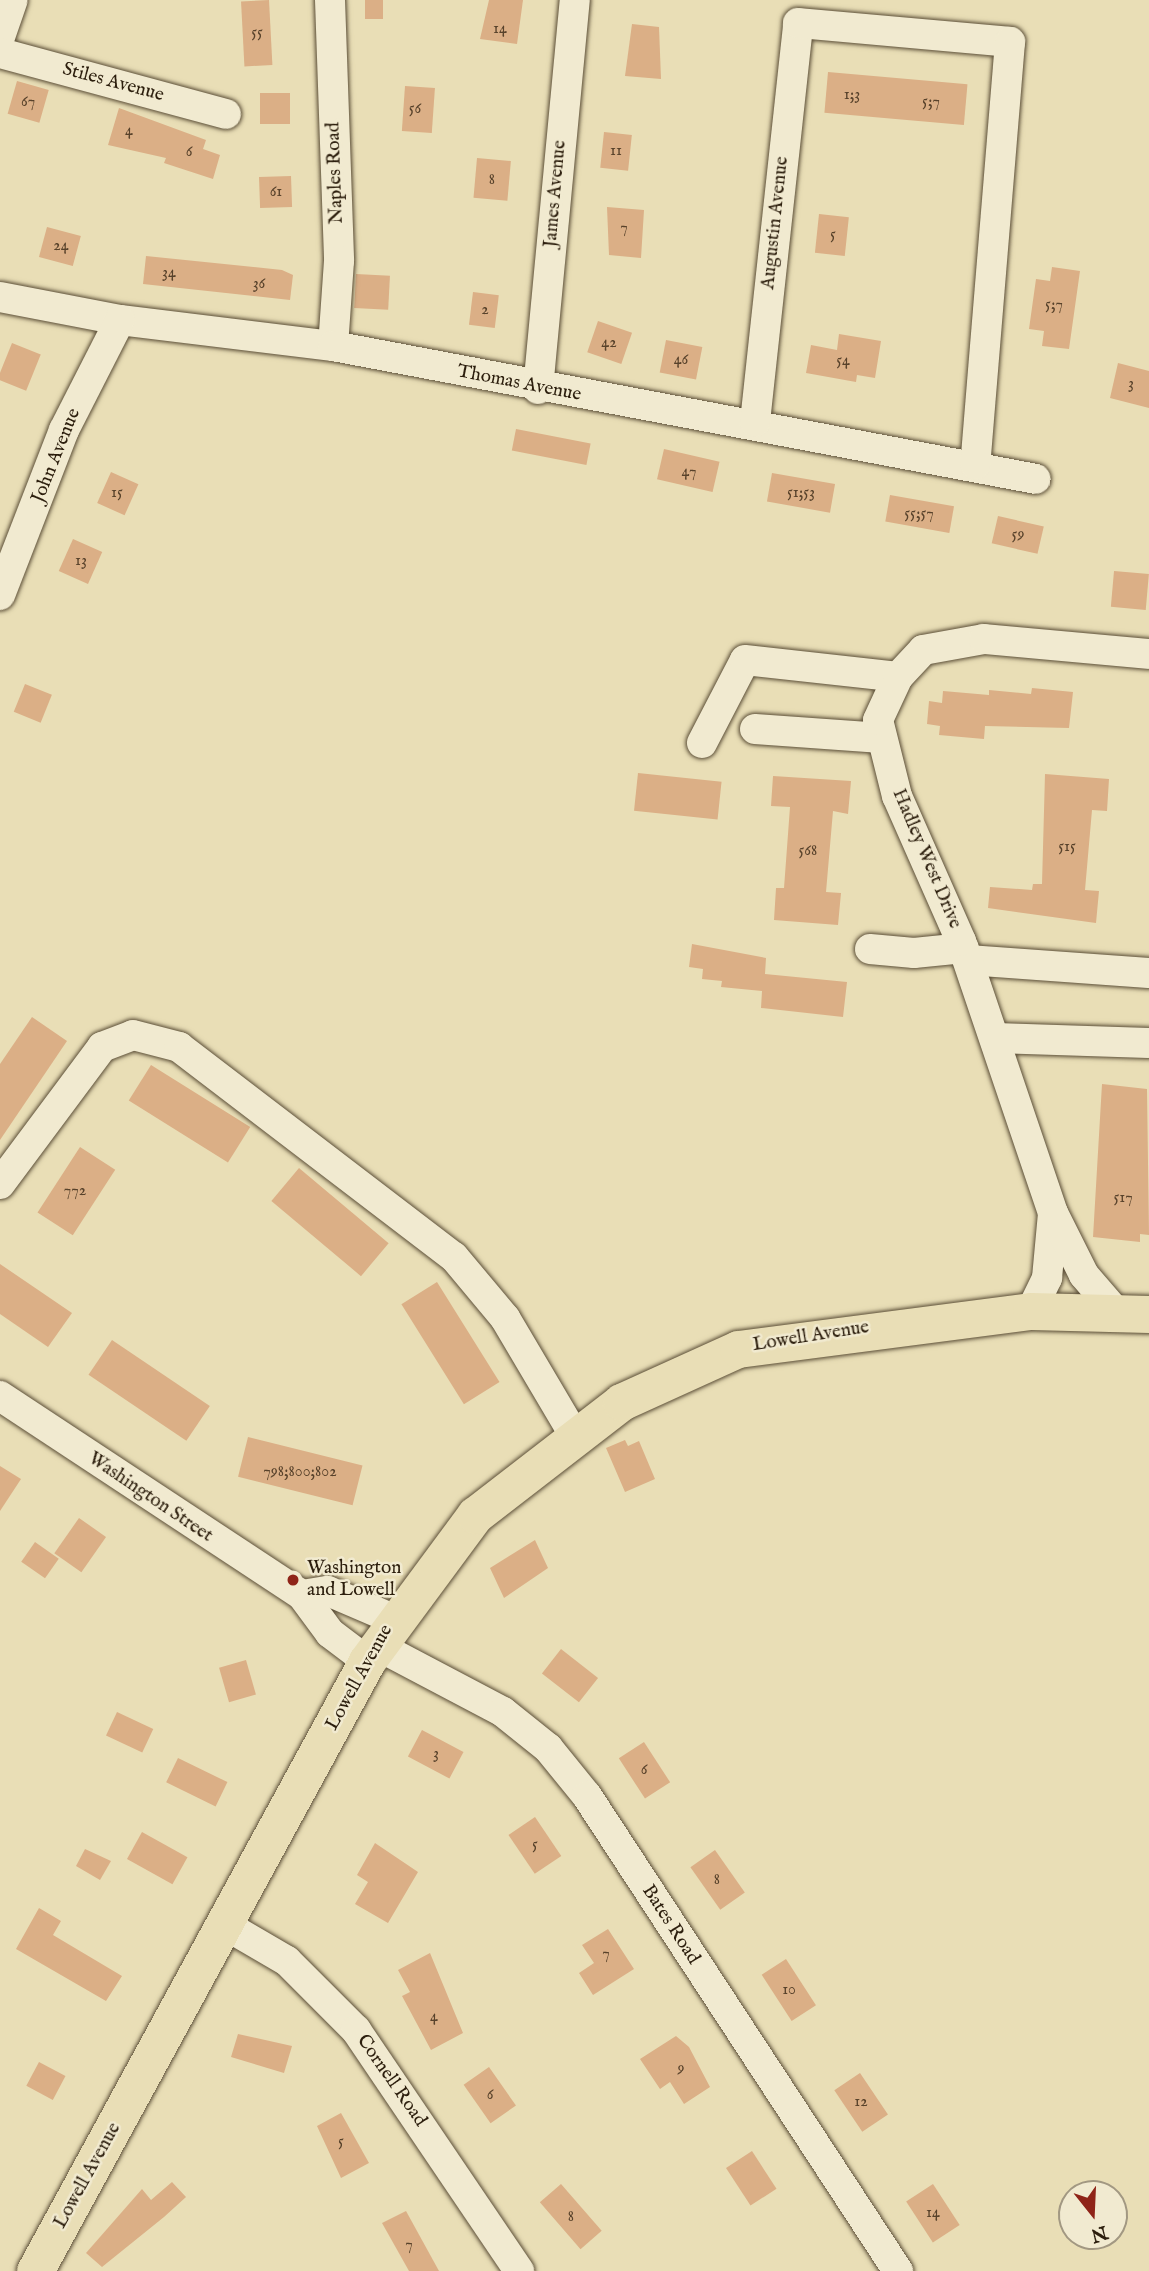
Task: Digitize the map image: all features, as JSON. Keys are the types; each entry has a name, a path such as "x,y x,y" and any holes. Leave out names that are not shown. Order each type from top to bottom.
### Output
{"main road":[{"name":"Lowell Avenue","path":"35,2271 227,1926 379,1642 475,1515 573,1433 680,1370 738,1349 1031,1311 1132,1312"}],"street":[{"path":"0,37 13,0"},
{"name":"Naples Road","path":"330,0 339,261 333,346"},
{"name":"James Avenue","path":"538,389 575,0"},
{"name":"Augustin Avenue","path":"755,422 798,23 1010,41 975,465"},
{"name":"Stiles Avenue","path":"0,52 226,114"},
{"name":"Thomas Avenue","path":"0,297 120,320 333,346 538,389 755,422 1036,479"},
{"name":"John Avenue","path":"0,595 64,430 120,320"},
{"name":"Hadley West Drive","path":"1132,1312 1084,1275 1053,1213 966,954 897,796 878,720 898,677 923,650 984,639 1149,654"},
{"path":"702,743 746,660 898,677"},
{"path":"755,729 882,738"},
{"path":"870,949 966,954 1149,974"},
{"path":"0,1184 102,1047 133,1035 179,1047 454,1257 505,1318 573,1433"},
{"path":"995,1038 1149,1043"},
{"name":"Hadley West Drive","path":"1031,1311 1047,1278 1053,1213"},
{"name":"Washington Street","path":"0,1396 302,1595 330,1633 379,1642"},
{"path":"302,1595 328,1591 379,1642"},
{"name":"Bates Road","path":"379,1642 503,1712 548,1748 587,1796 898,2271"},
{"name":"Cornell Road","path":"227,1926 287,1961 356,2030 519,2271"}],"building":[{"path":"269,0 272,65 244,66 241,1"},
{"path":"365,0 383,0 383,19 365,19"},
{"path":"489,0 523,0 517,44 480,39"},
{"path":"632,24 659,27 661,79 625,76"},
{"path":"828,72 967,84 964,125 824,113"},
{"path":"17,81 49,90 39,123 8,114"},
{"path":"405,86 435,88 432,133 402,131"},
{"path":"260,93 290,93 290,124 260,124"},
{"path":"119,108 206,140 203,149 220,155 213,179 164,163 166,158 108,145"},
{"path":"604,132 632,135 628,171 600,168"},
{"path":"477,158 511,161 507,201 474,198"},
{"path":"291,176 292,207 260,208 259,177"},
{"path":"607,207 644,210 641,258 609,255"},
{"path":"819,214 849,217 845,256 815,253"},
{"path":"47,227 81,236 73,266 39,257"},
{"path":"146,256 282,270 293,275 290,300 143,284"},
{"path":"1052,267 1080,271 1069,349 1042,346 1044,331 1029,329 1036,279 1050,281"},
{"path":"356,274 390,276 388,310 354,308"},
{"path":"473,292 499,295 495,328 469,325"},
{"path":"598,321 632,333 621,364 587,352"},
{"path":"839,334 881,341 875,378 857,375 856,382 806,373 811,345 837,350"},
{"path":"666,340 702,347 696,379 660,372"},
{"path":"12,343 41,355 26,391 0,380 0,373"},
{"path":"1118,363 1149,371 1149,408 1110,398"},
{"path":"516,429 591,444 586,465 512,451"},
{"path":"664,449 720,462 713,492 657,479"},
{"path":"111,472 138,484 125,515 97,503"},
{"path":"772,473 835,484 830,513 767,502"},
{"path":"890,495 954,506 949,533 885,522"},
{"path":"998,516 1044,527 1037,554 992,543"},
{"path":"73,539 102,552 88,584 59,571"},
{"path":"1114,571 1149,574 1146,610 1111,607"},
{"path":"25,684 52,695 41,723 14,712"},
{"path":"1032,688 1073,692 1069,728 985,726 984,739 939,735 940,726 927,724 929,701 942,703 943,691 989,695 989,690 1031,694"},
{"path":"638,773 722,782 718,820 634,811"},
{"path":"1045,774 1109,779 1107,811 1092,810 1085,890 1099,891 1096,923 988,908 990,887 1032,890 1033,884 1042,884"},
{"path":"773,776 851,781 848,814 833,811 826,892 841,893 838,925 774,920 776,888 784,888 790,807 771,806"},
{"path":"692,944 766,958 765,974 847,982 843,1017 761,1008 762,991 721,987 722,981 702,979 703,969 689,967"},
{"path":"32,1017 67,1041 0,1140 0,1064"},
{"path":"151,1065 250,1127 228,1163 129,1101"},
{"path":"1102,1084 1147,1089 1149,1235 1140,1234 1140,1242 1093,1237"},
{"path":"80,1147 115,1170 73,1235 38,1212"},
{"path":"299,1168 389,1243 361,1276 271,1201"},
{"path":"0,1264 72,1313 48,1347 0,1314"},
{"path":"437,1282 500,1382 464,1404 401,1304"},
{"path":"112,1340 210,1406 186,1441 89,1375"},
{"path":"248,1437 362,1466 353,1505 238,1477"},
{"path":"625,1440 628,1446 639,1441 655,1479 625,1492 606,1448"},
{"path":"0,1466 21,1479 0,1511"},
{"path":"79,1518 106,1537 81,1572 54,1553"},
{"path":"535,1540 548,1568 504,1598 490,1568"},
{"path":"35,1542 59,1559 45,1578 21,1562"},
{"path":"561,1649 598,1678 579,1702 542,1673"},
{"path":"246,1660 256,1695 229,1702 219,1668"},
{"path":"117,1712 153,1729 142,1752 106,1736"},
{"path":"422,1730 463,1752 449,1779 408,1756"},
{"path":"644,1742 670,1782 645,1799 619,1758"},
{"path":"178,1758 227,1782 216,1806 166,1782"},
{"path":"535,1817 561,1856 535,1874 508,1835"},
{"path":"142,1832 187,1857 172,1884 127,1859"},
{"path":"375,1843 418,1872 388,1923 355,1904 368,1882 357,1875"},
{"path":"85,1849 111,1861 100,1880 76,1866"},
{"path":"715,1850 745,1893 720,1910 690,1867"},
{"path":"39,1908 61,1921 53,1935 122,1976 106,2001 16,1949"},
{"path":"608,1929 634,1969 593,1995 579,1973 594,1963 582,1945"},
{"path":"430,1953 463,2033 431,2050 402,1996 410,1992 398,1970"},
{"path":"786,1959 816,2005 792,2021 762,1975"},
{"path":"238,2034 292,2046 284,2073 231,2057"},
{"path":"676,2036 689,2047 710,2087 684,2104 670,2082 660,2089 640,2059"},
{"path":"39,2062 65,2076 53,2100 26,2086"},
{"path":"489,2067 516,2106 491,2123 464,2085"},
{"path":"860,2073 888,2114 862,2132 834,2090"},
{"path":"341,2113 369,2163 341,2178 317,2126"},
{"path":"752,2151 777,2189 751,2206 726,2168"},
{"path":"172,2182 186,2197 164,2217 102,2267 86,2253 142,2189 151,2200"},
{"path":"561,2184 602,2231 581,2249 540,2202"},
{"path":"933,2184 960,2225 933,2243 906,2201"},
{"path":"406,2211 439,2271 409,2271 382,2223"}],"place":[{"name":"Washington and Lowell","path":"293,1580"}]}
